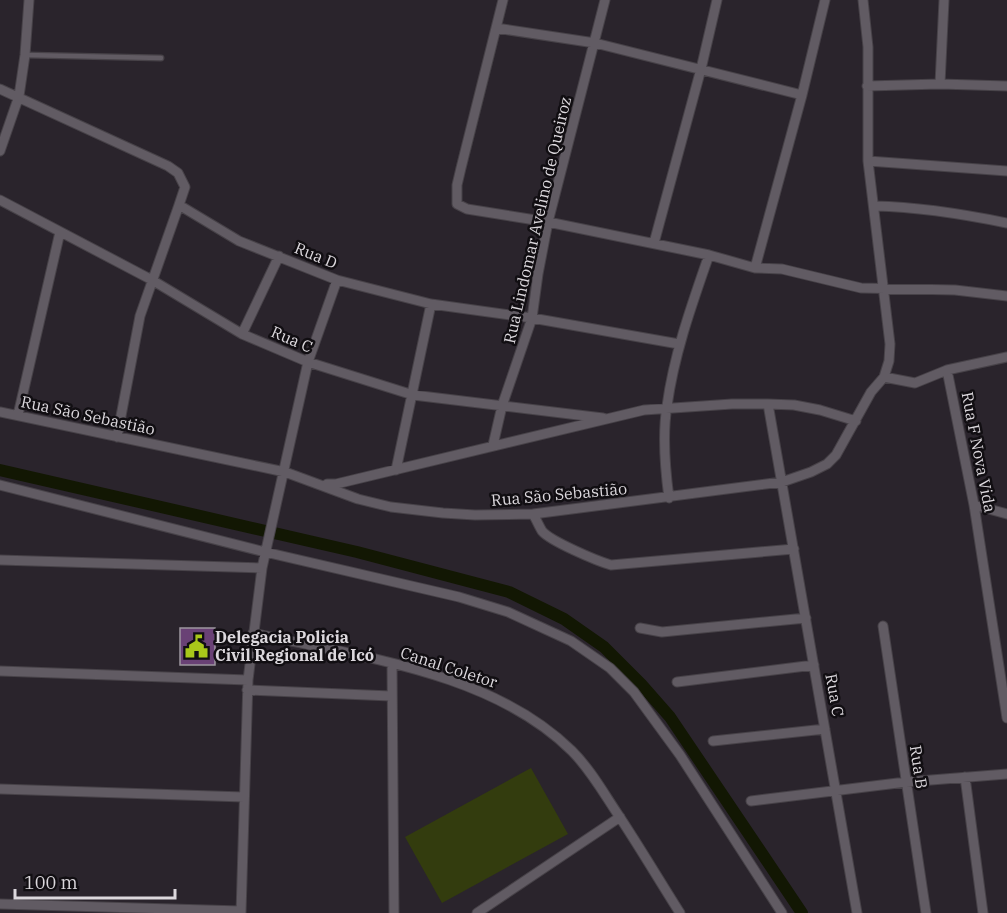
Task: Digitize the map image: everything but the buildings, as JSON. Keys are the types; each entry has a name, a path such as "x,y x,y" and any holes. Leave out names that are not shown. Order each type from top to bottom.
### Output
{"street":[{"path":"0,151 19,96 29,0"},
{"path":"503,0 461,168 457,186 457,204 467,209 654,243 755,268 782,269 861,288 955,290 1007,296"},
{"name":"Rua Lindomar Avelino de Queiroz","path":"493,445 502,406 532,318 548,222 605,0"},
{"path":"654,243 701,69 717,0"},
{"path":"755,268 825,0"},
{"path":"863,0 868,47 868,161 890,344 889,361 884,378 915,383 947,370 1007,357"},
{"path":"940,84 944,0"},
{"path":"496,28 595,43 802,95"},
{"path":"867,86 940,84 1007,86"},
{"path":"0,89 168,166 178,173 185,187 140,316 117,437"},
{"path":"868,161 1007,171"},
{"name":"Rua C","path":"0,200 152,280 242,334 308,362 413,395 603,418"},
{"name":"Rua D","path":"179,205 239,241 337,280 431,304 532,318 679,344"},
{"path":"875,206 911,207 1007,223"},
{"path":"18,416 60,232"},
{"path":"669,498 664,459 666,407 679,344 709,255"},
{"path":"242,334 279,256"},
{"path":"0,904 241,912 247,685 262,568 308,362 337,280"},
{"path":"396,470 431,304"},
{"name":"Rua F Nova Vida","path":"947,370 974,505 1007,718"},
{"name":"Rua São Sebastião","path":"0,412 285,472 358,499 391,507 475,515 533,514 782,482 811,472 827,464 836,455 871,392 884,378"},
{"name":"Rua C","path":"768,404 857,913"},
{"path":"318,484 336,484 603,418 666,407 794,405 856,421"},
{"path":"0,485 266,547 448,594 508,612 555,632 610,668 634,692 782,913"},
{"path":"974,505 1007,514"},
{"path":"533,514 542,531 549,537 611,565 794,549"},
{"path":"0,560 262,568"},
{"path":"640,628 662,632 806,618"},
{"name":"Rua B","path":"883,626 926,913"},
{"name":"Canal Coletor","path":"253,633 392,664 489,694 519,710 546,728 573,752 594,776 680,913"},
{"path":"392,664 394,913"},
{"path":"677,682 814,665"},
{"path":"0,672 247,685 391,696"},
{"path":"713,741 825,729"},
{"path":"751,801 906,782 1007,774"},
{"path":"965,777 983,913"},
{"path":"0,789 244,797"},
{"path":"477,913 620,817"}],"lane":[{"path":"25,55 161,58"}],"green space":[{"path":"531,768 568,834 442,903 405,837"}],"waterway":[{"path":"0,470 357,552 509,592 564,619 604,647 670,717 802,913"}],"place":[{"name":"Delegacia Policia Civil Regional de Icó","path":"197,646"}]}
